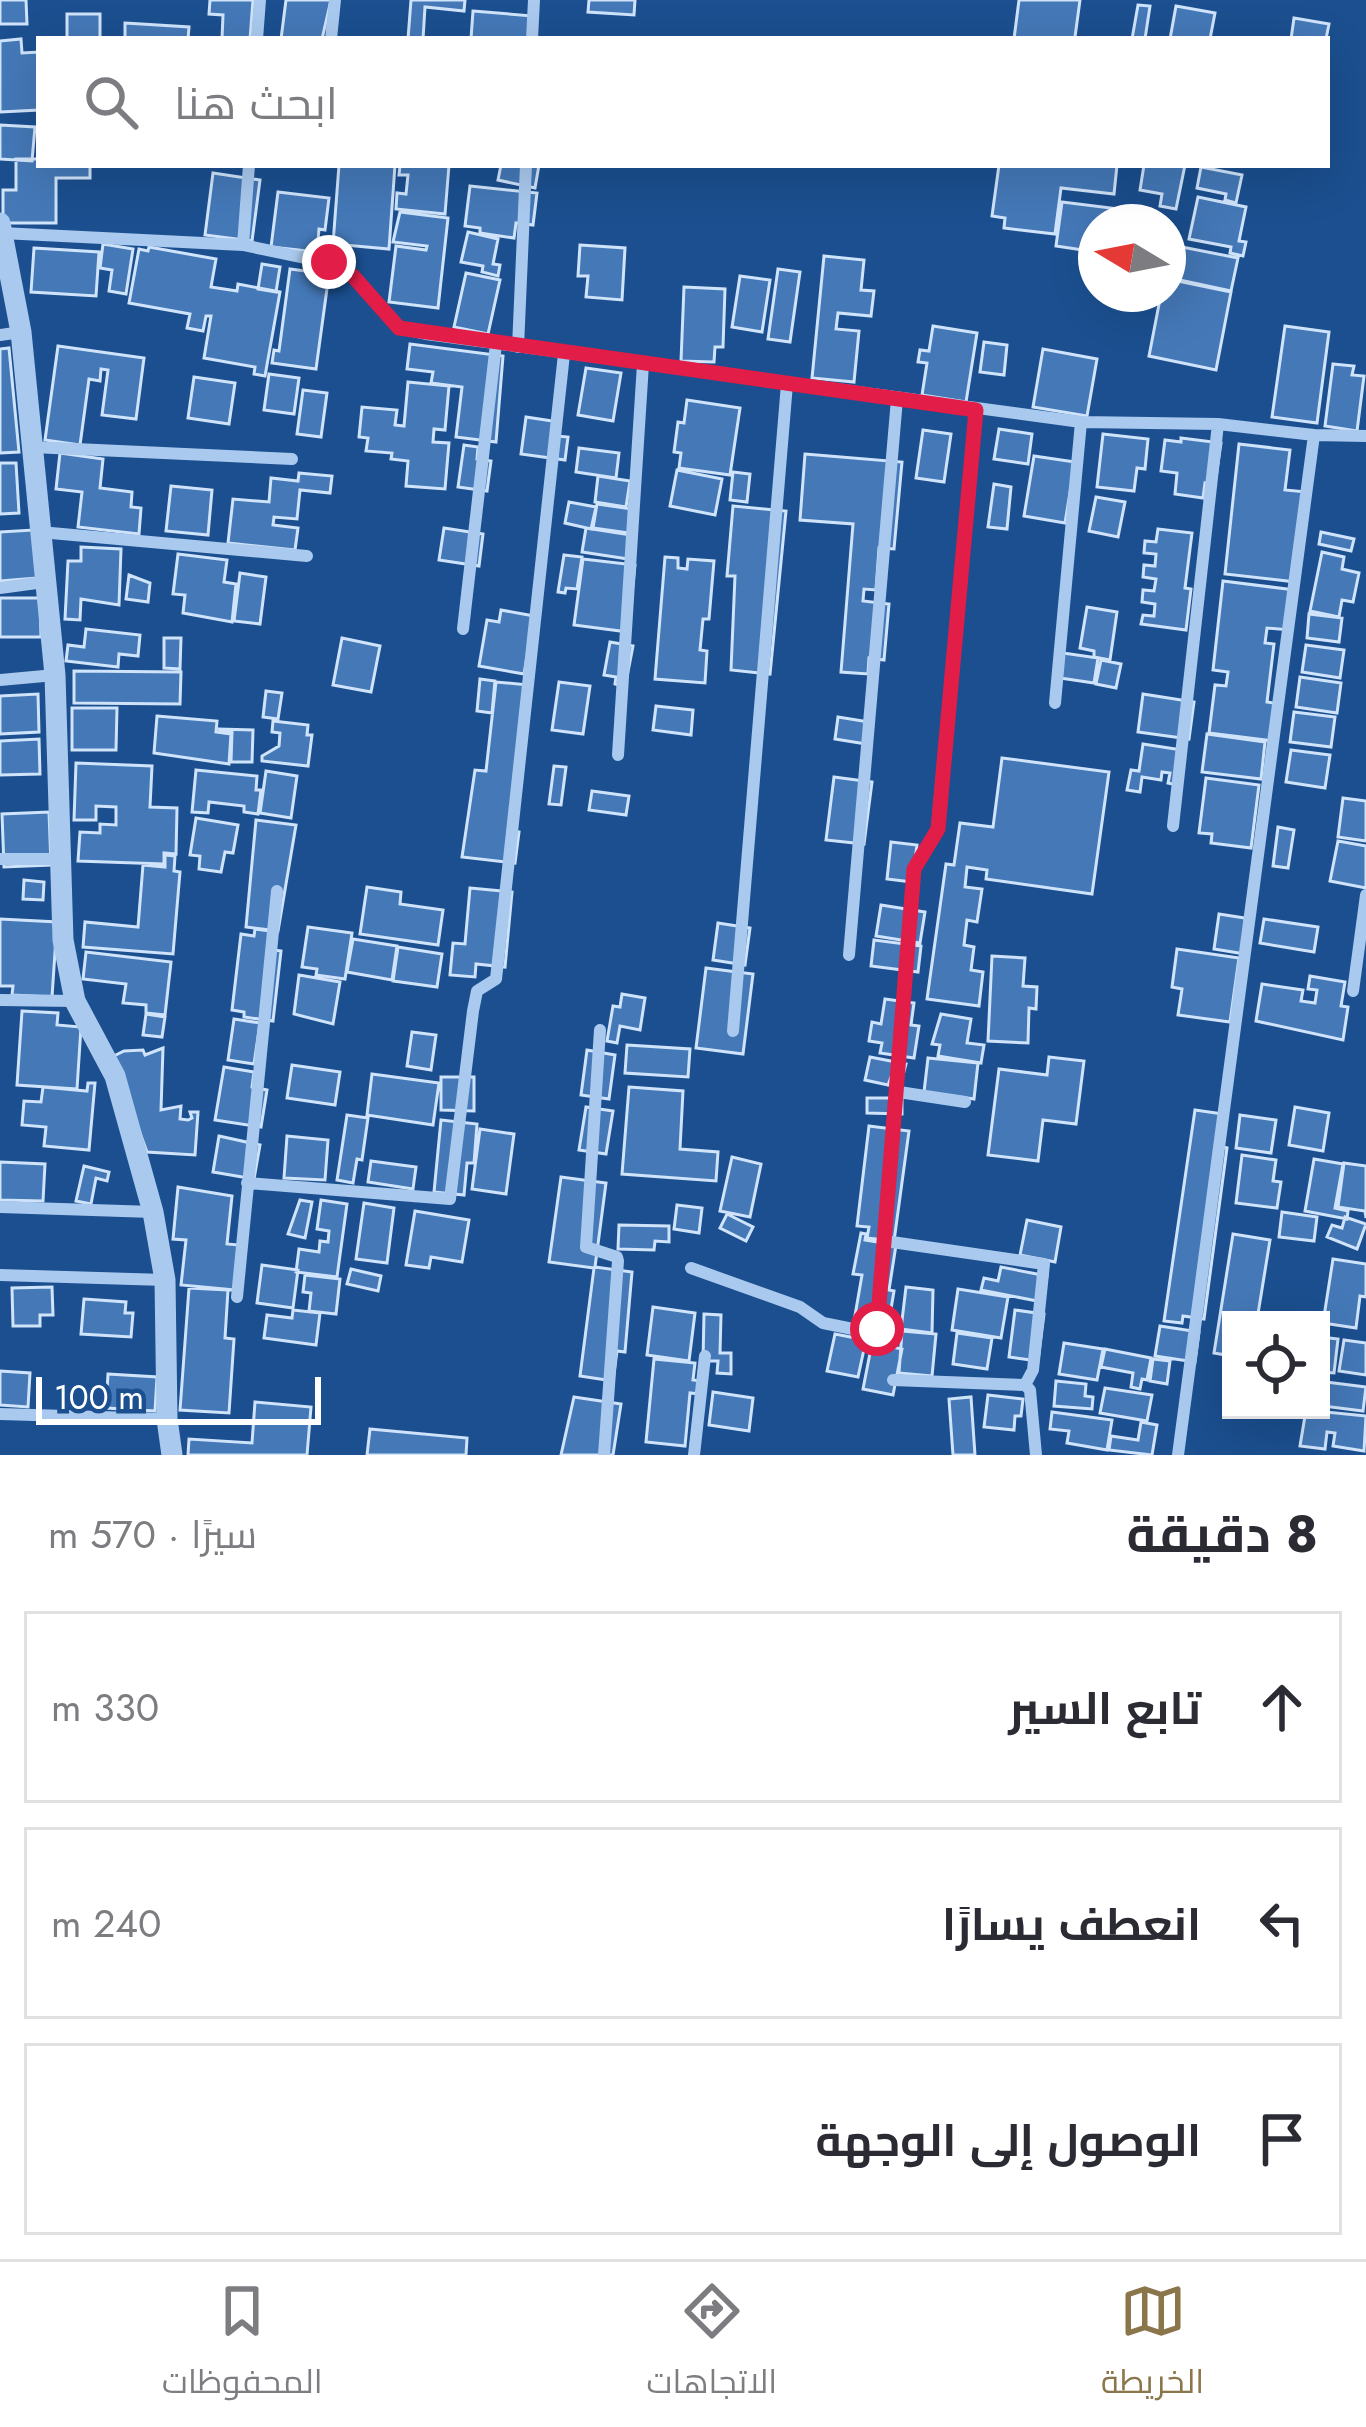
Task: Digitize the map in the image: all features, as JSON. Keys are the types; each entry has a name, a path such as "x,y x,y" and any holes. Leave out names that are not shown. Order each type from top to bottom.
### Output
{"street":[{"path":"257,36 260,0"},
{"path":"332,36 335,0"},
{"path":"532,36 534,0"},
{"path":"243,245 249,168"},
{"path":"518,347 526,168"},
{"path":"172,1455 166,1418 165,1280 153,1212 115,1076 75,1001 63,940 55,675 32,447 10,334 1,228 243,245 329,262 353,276 399,328 496,344 1081,422 1218,424 1366,436"},
{"path":"463,629 496,344"},
{"path":"247,1184 450,1199 473,1011 478,991 496,979 564,353"},
{"path":"618,755 643,364"},
{"path":"733,1031 788,384"},
{"path":"849,955 897,400"},
{"path":"691,1268 800,1307 823,1323 873,1333 877,1329 914,869 938,829 976,410"},
{"path":"1055,703 1081,422"},
{"path":"1173,826 1218,424"},
{"path":"1178,1455 1314,435"},
{"path":"32,447 292,459"},
{"path":"40,532 308,556"},
{"path":"0,588 44,583"},
{"path":"0,680 55,675"},
{"path":"0,859 60,859"},
{"path":"237,1297 277,891"},
{"path":"1353,991 1366,895"},
{"path":"0,1000 75,1001"},
{"path":"600,1030 586,1247 618,1261 604,1455"},
{"path":"899,1093 965,1102"},
{"path":"0,1207 153,1212"},
{"path":"885,1241 1044,1264 1033,1370 1025,1384"},
{"path":"0,1275 165,1280"},
{"path":"694,1455 705,1356"},
{"path":"893,1380 1025,1384 1030,1390 1036,1455"},
{"path":"0,1414 166,1418"}],"building":[{"path":"0,0 26,0 27,24 0,24"},
{"path":"210,0 253,0 250,36 222,36 223,15 209,14"},
{"path":"286,0 331,0 323,36 281,36"},
{"path":"411,0 465,0 464,11 425,7 423,36 408,36"},
{"path":"589,0 635,0 634,15 588,12"},
{"path":"1019,0 1080,0 1075,36 1014,36"},
{"path":"1138,5 1150,6 1145,36 1133,36"},
{"path":"1176,6 1215,13 1211,36 1171,36"},
{"path":"473,11 533,16 531,36 471,36"},
{"path":"67,14 100,14 100,36 67,36"},
{"path":"1294,18 1329,24 1327,36 1291,36"},
{"path":"125,23 189,27 188,36 125,36"},
{"path":"21,39 22,53 36,52 36,110 0,112 0,41"},
{"path":"0,125 35,127 32,161 0,159"},
{"path":"16,159 36,159 36,168 90,168 90,178 56,178 56,223 3,223 3,190 16,190"},
{"path":"339,168 395,168 389,249 333,244"},
{"path":"400,168 449,168 445,214 396,209 397,193 406,194 408,175 399,175"},
{"path":"500,168 538,168 535,188 498,180"},
{"path":"999,168 1117,168 1114,194 1061,188 1055,234 1004,228 1005,218 992,216"},
{"path":"1144,168 1184,168 1177,204 1160,204 1162,194 1140,190"},
{"path":"1201,168 1242,175 1236,203 1225,200 1226,194 1197,188"},
{"path":"213,173 260,180 252,241 205,235"},
{"path":"470,186 537,193 533,225 516,223 514,238 465,226"},
{"path":"278,192 329,198 317,252 271,247"},
{"path":"1198,197 1246,207 1239,241 1246,242 1243,256 1230,253 1231,247 1189,239"},
{"path":"1062,202 1078,204 1078,249 1056,246"},
{"path":"400,212 448,218 438,308 389,302 396,246 426,250 427,246 393,242"},
{"path":"468,232 498,239 493,264 500,265 498,276 482,272 483,266 461,262"},
{"path":"103,244 133,249 126,294 109,291 112,270 100,268"},
{"path":"580,245 625,248 622,300 586,297 588,276 578,276"},
{"path":"149,247 216,259 211,287 237,291 238,284 280,292 265,376 254,374 255,367 204,358 211,316 206,316 203,331 187,328 190,314 129,303 139,249 148,251"},
{"path":"34,248 99,252 96,296 31,292"},
{"path":"1186,248 1238,258 1231,291 1186,281"},
{"path":"824,256 864,260 861,290 874,291 871,316 838,313 836,329 859,331 854,382 812,378"},
{"path":"262,264 280,267 276,292 258,289"},
{"path":"290,269 329,274 316,369 272,363 274,350 279,351"},
{"path":"778,269 800,272 790,342 768,339"},
{"path":"466,273 500,280 488,334 454,327"},
{"path":"740,276 770,280 762,332 732,327"},
{"path":"1186,283 1231,292 1216,370 1149,356 1158,312 1186,312"},
{"path":"684,287 725,289 723,347 715,347 714,362 681,361"},
{"path":"933,326 977,333 966,402 922,395 927,363 918,362 920,350 929,351"},
{"path":"1285,326 1329,332 1317,423 1272,417"},
{"path":"984,342 1007,345 1004,375 980,372"},
{"path":"410,344 503,356 496,442 456,437 462,387 431,383 433,372 407,369"},
{"path":"58,346 144,358 136,419 102,415 108,370 101,369 100,381 89,379 80,445 45,440"},
{"path":"9,348 19,452 0,453 0,349"},
{"path":"1043,349 1097,359 1087,416 1033,407"},
{"path":"1333,364 1354,366 1352,375 1364,376 1357,431 1325,426"},
{"path":"586,368 621,373 613,421 578,415"},
{"path":"269,374 299,378 294,414 264,410"},
{"path":"194,377 235,383 229,424 188,418"},
{"path":"408,382 449,386 445,430 434,429 433,442 449,443 445,489 406,486 408,461 391,459 392,453 366,451 368,438 359,437 362,407 397,410 395,425 404,426"},
{"path":"303,390 327,393 321,437 297,434"},
{"path":"687,400 740,408 730,475 679,468 681,453 674,452"},
{"path":"526,417 559,422 557,436 568,437 565,460 521,454"},
{"path":"999,429 1032,434 1028,464 994,459"},
{"path":"923,430 951,434 944,482 916,478"},
{"path":"1103,434 1148,439 1145,469 1137,468 1134,491 1097,487"},
{"path":"1181,438 1221,443 1215,484 1205,483 1203,498 1175,494 1177,473 1161,471 1165,440 1181,442"},
{"path":"1239,444 1290,450 1285,490 1307,492 1296,582 1225,574"},
{"path":"464,445 478,447 477,459 491,461 487,491 458,487"},
{"path":"579,448 619,453 616,478 576,472"},
{"path":"60,453 103,459 100,488 132,492 131,507 141,508 139,534 78,527 82,492 56,489"},
{"path":"805,454 902,462 894,549 879,548 876,590 864,589 863,601 889,604 884,660 869,658 868,674 841,672 853,524 800,520"},
{"path":"1034,456 1075,462 1065,523 1024,516"},
{"path":"0,463 16,463 19,513 0,514"},
{"path":"677,470 722,479 715,515 670,506"},
{"path":"733,472 750,474 747,502 730,500"},
{"path":"299,473 332,476 330,493 300,490 297,519 274,517 273,525 298,528 295,550 228,543 233,499 269,502 271,478 298,481"},
{"path":"598,476 630,481 626,507 595,502"},
{"path":"994,484 1011,487 1007,529 988,527"},
{"path":"171,486 212,490 208,535 166,531"},
{"path":"1096,497 1125,502 1118,537 1089,531"},
{"path":"569,502 596,507 591,529 565,523"},
{"path":"597,504 632,509 629,533 593,528"},
{"path":"733,506 786,511 770,674 731,670 735,576 727,576"},
{"path":"444,528 483,534 479,566 439,560"},
{"path":"586,528 631,535 628,559 582,552"},
{"path":"1158,529 1192,533 1186,630 1141,624 1143,615 1154,616 1155,604 1142,602 1143,590 1154,591 1156,579 1143,577 1144,565 1155,566 1156,554 1144,553 1145,541 1156,542"},
{"path":"33,530 37,578 0,581 0,532"},
{"path":"1321,532 1354,539 1351,551 1319,544"},
{"path":"81,547 121,549 119,605 81,599 80,620 65,619 68,561 81,561"},
{"path":"1322,552 1344,557 1342,569 1359,573 1353,602 1342,600 1339,617 1310,611"},
{"path":"178,554 227,560 224,582 236,584 232,622 183,613 185,595 173,594"},
{"path":"564,555 582,557 577,589 566,588 565,593 558,592"},
{"path":"665,557 678,558 678,568 687,569 688,559 714,561 709,619 703,619 700,650 707,651 705,683 655,679"},
{"path":"583,559 635,565 628,632 574,625"},
{"path":"240,573 266,577 260,624 234,621"},
{"path":"129,575 150,583 148,602 126,599"},
{"path":"1223,581 1295,590 1290,630 1267,628 1265,643 1274,644 1267,702 1280,704 1275,741 1209,733 1215,685 1226,686 1228,672 1213,670"},
{"path":"0,598 40,598 41,637 0,637"},
{"path":"1087,607 1117,612 1110,660 1080,648"},
{"path":"501,610 534,616 524,674 479,666 487,620 499,622"},
{"path":"1309,614 1342,618 1339,642 1307,638"},
{"path":"86,629 140,635 138,656 119,654 118,667 66,661 68,645 84,647"},
{"path":"164,638 181,638 180,669 164,668"},
{"path":"342,638 380,646 371,692 333,685"},
{"path":"610,642 633,646 625,687 615,684 616,677 604,675"},
{"path":"1306,645 1344,650 1340,678 1302,672"},
{"path":"1063,653 1098,658 1094,683 1060,678"},
{"path":"1101,660 1121,664 1116,688 1096,684"},
{"path":"74,671 181,672 180,704 74,703"},
{"path":"1300,677 1341,683 1337,713 1296,707"},
{"path":"480,679 495,681 492,713 477,711"},
{"path":"496,682 529,685 513,831 519,832 515,863 462,857 475,770 486,771"},
{"path":"559,682 590,686 583,734 552,730"},
{"path":"266,691 282,693 278,719 263,717"},
{"path":"38,694 39,732 0,734 0,696"},
{"path":"1143,694 1194,702 1189,739 1138,732"},
{"path":"656,706 693,710 691,735 653,730"},
{"path":"72,708 117,708 116,750 72,750"},
{"path":"1294,712 1335,717 1331,747 1290,742"},
{"path":"157,716 217,721 216,732 231,734 229,764 154,753"},
{"path":"838,717 869,722 866,744 835,739"},
{"path":"273,721 308,725 307,735 312,735 308,766 262,761 262,756 279,746 280,733 272,732"},
{"path":"218,729 253,730 252,762 231,762 232,732"},
{"path":"1207,734 1265,742 1261,779 1202,772"},
{"path":"39,739 40,774 0,775 0,741"},
{"path":"1143,744 1182,750 1177,785 1168,783 1170,773 1162,772 1161,780 1142,777 1140,792 1127,790 1131,770 1139,771"},
{"path":"1291,750 1330,755 1325,788 1286,782"},
{"path":"1002,758 1109,772 1092,894 986,879 987,870 967,867 965,887 982,889 977,922 967,920 964,945 974,947 971,970 983,972 979,1006 927,999 946,864 954,865 960,823 993,827"},
{"path":"76,763 152,766 150,807 177,808 176,854 164,853 164,864 78,861 80,832 100,833 100,824 116,825 116,807 96,806 96,820 74,820"},
{"path":"554,766 566,767 561,805 549,804"},
{"path":"196,770 257,776 256,790 261,790 258,814 244,812 244,806 209,802 208,813 192,812"},
{"path":"266,771 297,776 291,818 260,813"},
{"path":"834,777 872,782 864,844 826,840"},
{"path":"1206,778 1259,785 1251,848 1211,843 1212,834 1199,833"},
{"path":"592,791 629,796 626,815 589,810"},
{"path":"1343,798 1366,801 1366,841 1338,837"},
{"path":"49,812 51,865 4,867 2,814"},
{"path":"196,818 238,825 233,853 225,852 221,872 199,869 200,856 190,855"},
{"path":"256,820 296,825 278,931 246,927"},
{"path":"1278,827 1294,830 1288,868 1273,866"},
{"path":"1338,841 1366,846 1366,888 1330,881"},
{"path":"891,842 917,845 912,882 887,879"},
{"path":"165,855 175,856 174,871 180,872 173,954 83,947 85,922 138,927 143,865 165,867"},
{"path":"24,880 44,882 43,900 23,899"},
{"path":"367,887 401,892 400,904 443,910 438,945 360,934"},
{"path":"470,888 512,892 505,967 476,964 475,977 450,975 453,943 465,944"},
{"path":"881,905 925,912 920,943 876,936"},
{"path":"1219,914 1251,919 1245,954 1214,949"},
{"path":"0,919 57,922 52,997 12,995 13,986 0,986"},
{"path":"1264,919 1318,927 1314,952 1260,943"},
{"path":"718,923 750,928 745,965 713,960"},
{"path":"308,927 352,933 345,979 316,975 317,969 302,967"},
{"path":"255,929 270,931 268,949 281,951 273,1021 244,1017 244,1012 232,1010 241,934 254,936"},
{"path":"353,939 397,946 392,980 347,972"},
{"path":"874,940 921,946 918,972 871,966"},
{"path":"398,947 442,954 437,987 393,981"},
{"path":"1177,949 1239,958 1230,1022 1178,1015 1182,989 1172,987"},
{"path":"86,952 171,962 165,1015 146,1013 146,1005 123,1003 126,984 83,979"},
{"path":"992,956 1025,958 1023,986 1037,987 1036,1009 1029,1008 1028,1043 988,1041"},
{"path":"706,968 753,974 743,1054 696,1048"},
{"path":"299,975 340,982 333,1024 294,1014"},
{"path":"1310,976 1345,982 1341,1006 1348,1007 1343,1040 1256,1021 1262,984 1303,990 1301,1001 1315,1003 1317,990 1308,989"},
{"path":"622,994 645,998 640,1030 620,1026 617,1043 607,1041 613,1006 620,1007"},
{"path":"885,999 914,1003 911,1025 919,1026 914,1058 880,1053 882,1043 869,1041 872,1022 881,1024"},
{"path":"22,1011 58,1013 57,1025 81,1027 77,1089 17,1085"},
{"path":"146,1014 165,1017 162,1037 143,1035"},
{"path":"941,1014 971,1019 967,1043 984,1045 981,1063 938,1056 940,1045 932,1044"},
{"path":"234,1019 260,1023 254,1064 228,1060"},
{"path":"412,1032 436,1035 431,1070 407,1066"},
{"path":"627,1045 690,1049 688,1077 625,1073"},
{"path":"163,1048 161,1110 181,1106 180,1119 188,1120 190,1112 198,1112 195,1155 147,1152 112,1057 124,1051 143,1050 145,1055"},
{"path":"587,1050 615,1055 609,1099 581,1095"},
{"path":"870,1057 906,1064 902,1079 891,1077 888,1085 865,1080"},
{"path":"1049,1057 1084,1061 1076,1124 1043,1120 1038,1161 988,1155 999,1069 1047,1075"},
{"path":"928,1058 978,1063 974,1099 924,1092"},
{"path":"292,1065 340,1072 335,1105 287,1098"},
{"path":"224,1067 254,1072 252,1087 267,1090 261,1127 215,1120"},
{"path":"372,1074 439,1083 433,1125 367,1115"},
{"path":"441,1077 474,1077 474,1111 441,1110"},
{"path":"88,1083 95,1083 89,1150 44,1146 46,1127 22,1125 24,1101 41,1102 43,1087 87,1091"},
{"path":"629,1087 683,1091 680,1149 718,1152 716,1181 622,1174"},
{"path":"867,1098 902,1098 902,1114 867,1113"},
{"path":"586,1107 613,1111 606,1154 579,1150"},
{"path":"1295,1107 1329,1113 1323,1151 1289,1145"},
{"path":"1195,1110 1223,1114 1219,1146 1227,1148 1204,1319 1183,1316 1182,1323 1164,1321"},
{"path":"347,1115 368,1118 353,1183 337,1180"},
{"path":"1240,1115 1276,1120 1271,1153 1236,1148"},
{"path":"441,1120 477,1124 474,1163 467,1163 464,1195 434,1192"},
{"path":"869,1126 909,1131 894,1241 867,1238 869,1227 857,1226"},
{"path":"480,1129 514,1134 506,1194 472,1189"},
{"path":"219,1136 260,1145 254,1179 213,1172"},
{"path":"287,1136 328,1140 325,1180 284,1178"},
{"path":"1242,1155 1276,1160 1273,1181 1281,1182 1277,1208 1236,1203"},
{"path":"732,1157 761,1164 750,1217 720,1211"},
{"path":"1314,1159 1343,1164 1335,1208 1348,1211 1347,1219 1305,1211"},
{"path":"371,1161 416,1167 413,1189 368,1182"},
{"path":"0,1162 45,1164 43,1201 0,1200"},
{"path":"1344,1163 1366,1166 1366,1218 1365,1211 1338,1207"},
{"path":"84,1166 109,1172 107,1181 96,1178 91,1204 76,1201"},
{"path":"561,1177 606,1183 595,1267 632,1272 625,1352 617,1351 613,1381 580,1376 594,1268 549,1262"},
{"path":"178,1187 232,1196 227,1244 239,1245 235,1290 181,1285 186,1240 173,1239"},
{"path":"300,1200 312,1202 305,1238 288,1234"},
{"path":"321,1200 347,1204 337,1277 296,1272 299,1249 319,1252 320,1241 328,1242 329,1231 317,1229"},
{"path":"364,1203 394,1208 387,1263 356,1259"},
{"path":"677,1205 702,1208 699,1233 674,1229"},
{"path":"415,1211 469,1220 462,1262 431,1257 429,1268 406,1265"},
{"path":"1282,1212 1317,1217 1314,1241 1279,1237"},
{"path":"727,1214 753,1227 746,1241 720,1228"},
{"path":"1345,1217 1366,1224 1357,1249 1327,1237 1332,1225 1342,1228"},
{"path":"1027,1220 1061,1227 1055,1262 1020,1255"},
{"path":"619,1225 669,1226 669,1242 655,1241 654,1250 618,1249"},
{"path":"861,1233 866,1234 865,1240 896,1245 887,1333 853,1327 862,1275 853,1274"},
{"path":"1233,1234 1270,1240 1258,1311 1222,1311 1222,1354 1214,1353"},
{"path":"1333,1259 1366,1264 1366,1297 1360,1296 1356,1328 1330,1324 1330,1311 1325,1311"},
{"path":"262,1265 298,1270 293,1308 257,1303"},
{"path":"1001,1267 1047,1276 1042,1302 981,1290 984,1278 998,1281"},
{"path":"351,1269 381,1276 378,1291 347,1284"},
{"path":"305,1275 340,1279 336,1314 309,1311 311,1293 303,1292"},
{"path":"52,1287 53,1315 40,1315 40,1326 13,1326 12,1288"},
{"path":"906,1287 933,1290 932,1333 901,1329"},
{"path":"189,1288 228,1290 225,1338 234,1339 229,1413 180,1410"},
{"path":"958,1289 1008,1297 1001,1338 952,1330"},
{"path":"84,1299 126,1302 125,1313 133,1313 131,1337 81,1334"},
{"path":"653,1307 695,1313 689,1361 647,1355"},
{"path":"293,1310 320,1313 316,1345 264,1338 267,1315 292,1318"},
{"path":"1015,1310 1044,1314 1038,1361 1009,1357"},
{"path":"704,1314 721,1315 720,1353 731,1353 731,1374 717,1373 718,1361 703,1361"},
{"path":"1160,1326 1199,1332 1195,1362 1155,1356"},
{"path":"902,1331 936,1334 932,1376 899,1373"},
{"path":"957,1333 992,1338 987,1369 953,1364"},
{"path":"835,1334 866,1340 858,1377 827,1371"},
{"path":"1330,1338 1338,1339 1334,1373 1330,1373"},
{"path":"1344,1340 1366,1343 1366,1375 1339,1371"},
{"path":"872,1343 902,1349 893,1395 863,1389"},
{"path":"1064,1343 1103,1349 1097,1380 1059,1374"},
{"path":"1105,1349 1151,1358 1140,1389 1131,1387 1133,1373 1101,1367"},
{"path":"654,1359 695,1363 693,1380 702,1381 700,1394 690,1393 685,1446 646,1442"},
{"path":"1153,1359 1170,1361 1167,1384 1150,1381"},
{"path":"0,1371 30,1373 28,1407 0,1405"},
{"path":"108,1374 157,1377 155,1411 106,1408"},
{"path":"1056,1381 1086,1384 1085,1396 1093,1397 1092,1409 1054,1406"},
{"path":"1330,1382 1366,1387 1363,1411 1330,1407"},
{"path":"1105,1388 1152,1395 1147,1421 1100,1413"},
{"path":"713,1392 753,1398 749,1431 709,1425"},
{"path":"988,1395 1023,1399 1014,1430 984,1427"},
{"path":"574,1397 621,1404 613,1455 561,1455"},
{"path":"971,1397 975,1455 953,1455 949,1399"},
{"path":"255,1402 311,1407 307,1455 188,1455 189,1439 252,1443"},
{"path":"1052,1412 1112,1420 1107,1450 1067,1443 1069,1431 1050,1429"},
{"path":"1330,1412 1366,1416 1364,1451 1333,1446 1335,1433 1327,1432 1325,1449 1300,1446 1304,1419 1330,1419"},
{"path":"1141,1422 1157,1425 1152,1455 1109,1450 1111,1436 1138,1440"},
{"path":"370,1429 467,1438 466,1455 367,1455"}],"route":[{"path":"329,262 353,276 399,328 976,410 938,829 914,869 877,1329"}]}
